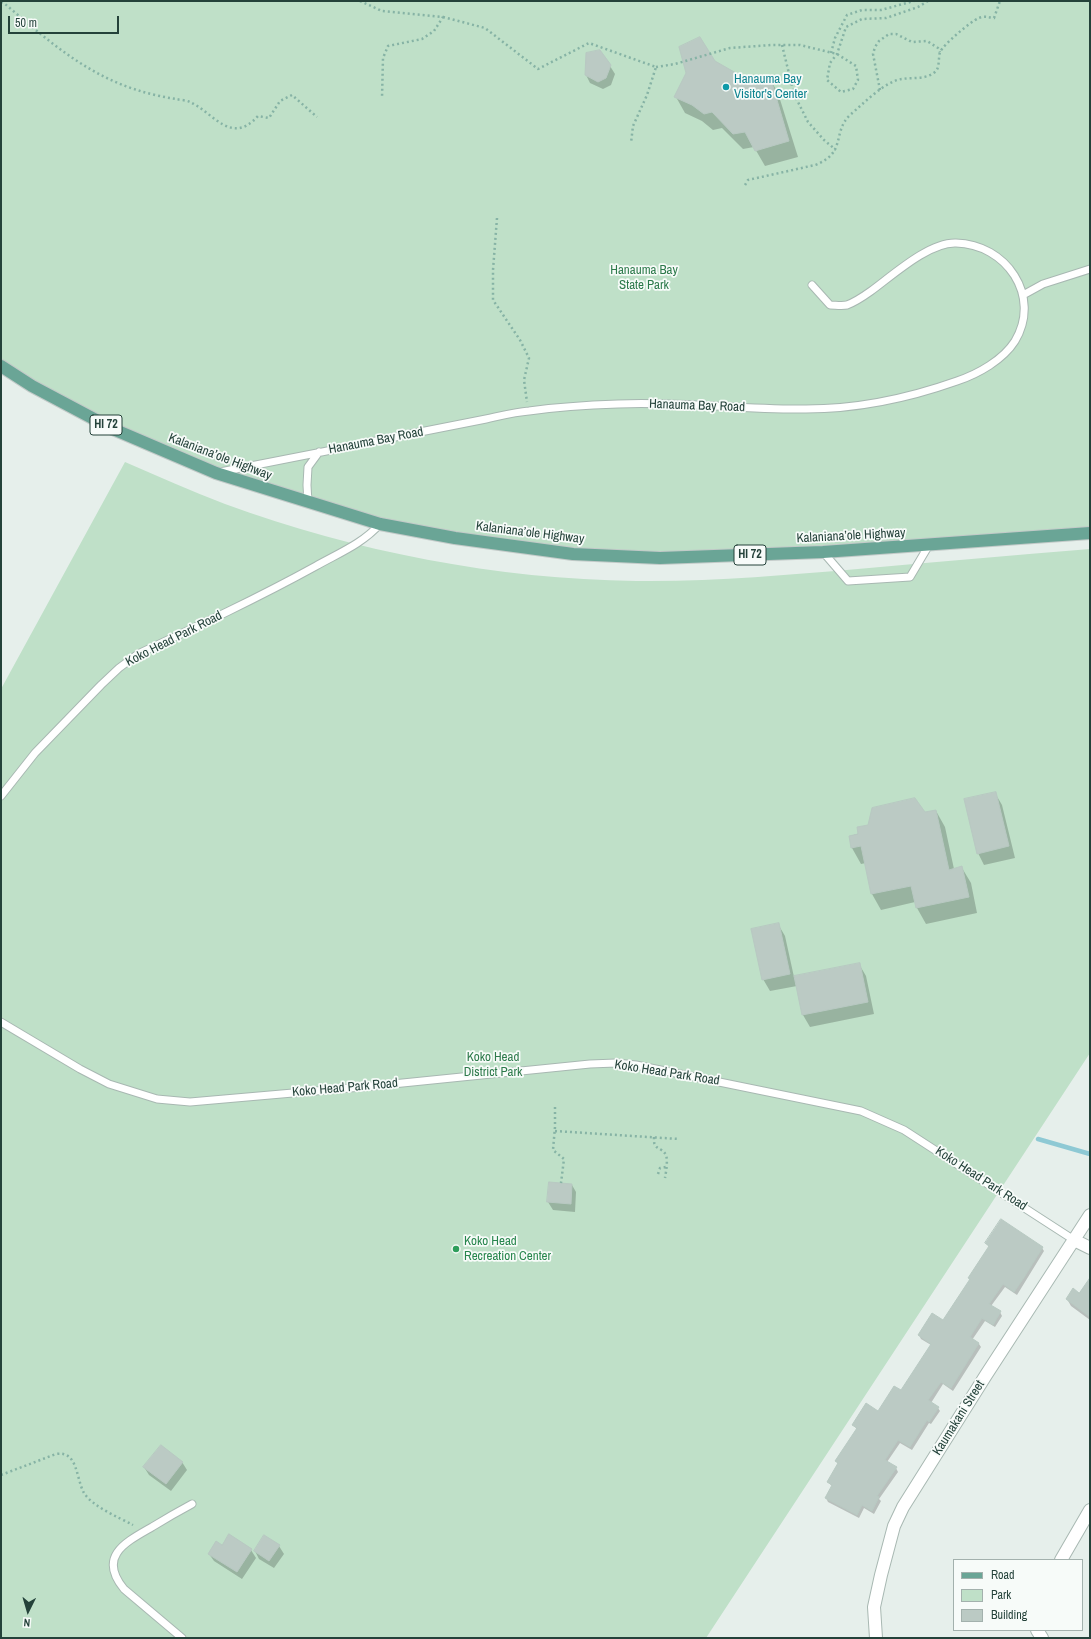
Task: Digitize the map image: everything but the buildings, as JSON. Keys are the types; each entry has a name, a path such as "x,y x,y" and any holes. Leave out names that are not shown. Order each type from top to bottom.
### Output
{"main road":[{"name":"Kalaniana’ole Highway","path":"1,366 32,386 113,429 216,473 308,503 380,524 455,538 573,554 660,558 823,552 1090,533"}],"street":[{"name":"Kaumakani Street","path":"875,1638 874,1607 892,1533 903,1507 986,1375 1090,1215"},
{"path":"1074,1240 1090,1248"},
{"path":"1062,1559 1090,1510"}],"lane":[{"name":"Hanauma Bay Road","path":"216,473 528,411 618,404 673,404 808,409 844,407 881,401 917,393 957,381 980,372 1009,349 1022,326 1024,306 1023,295 1015,276 1000,257 977,247 954,242 939,246 916,258 863,296 847,305 830,305 812,285"},
{"path":"1023,295 1043,284 1090,269"},
{"name":"Hanauma Bay Road","path":"308,503 308,466 319,452"},
{"name":"Koko Head Park Road","path":"1,796 36,753 101,685 125,663 138,654 279,586 349,549 366,538 380,524"},
{"path":"823,552 848,581 910,577 929,545"},
{"name":"Koko Head Park Road","path":"1,1022 80,1069 109,1084 157,1099 190,1102 373,1086 590,1064 616,1063 636,1065 714,1080 861,1111 897,1127 1074,1240"},
{"path":"182,1638 124,1589 115,1574 114,1561 118,1550 122,1546 144,1531 192,1504"}],"path":[{"path":"360,1 382,11 443,17 485,28 538,69 589,43 656,67 675,64 730,48 800,45 837,54 856,66 858,80 854,89 841,92 827,80 830,64 837,54 846,27 862,19 886,18 918,7 928,1"},
{"path":"831,53 836,38 848,15 862,10 881,10 914,1"},
{"path":"746,185 748,180 815,166 824,162 832,156 836,150 843,125 847,119 891,82 902,79 923,78 935,72 938,69 940,52 944,45 976,19 985,16 994,18 1000,1"},
{"path":"1,2 56,46 90,70 136,90 190,102 222,125 229,128 245,126 258,116 269,118 280,101 292,95 317,117"},
{"path":"382,98 383,58 388,46 422,39 434,31 443,17"},
{"path":"880,90 873,54 879,41 889,34 896,34 912,42 927,41 938,48 940,52"},
{"path":"782,45 794,94 804,115 808,122 824,140 836,150"},
{"path":"631,143 633,126 647,95 656,67"},
{"path":"497,218 493,270 493,300 520,340 529,358 524,380 528,411"},
{"path":"555,1107 553,1150 564,1159 562,1183"},
{"path":"555,1131 679,1139"},
{"path":"654,1137 655,1146 666,1155 665,1178"},
{"path":"658,1174 660,1168 666,1167"},
{"path":"1,1475 56,1454 65,1454 73,1460 81,1487 89,1500 144,1531"}],"green space":[{"name":"Hanauma Bay State Park","path":"1,1 1090,1 1090,533 660,558 455,538 308,503 113,429 1,366"},
{"name":"Koko Head District Park","path":"125,462 225,504 325,536 428,560 532,575 636,581 720,579 803,574 1090,549 1090,1053 706,1638 1,1638 1,689"}],"waterway":[{"path":"1038,1139 1090,1154"}],"place":[{"name":"Hanauma Bay Visitor's Center","path":"726,87"},
{"name":"Koko Head Recreation Center","path":"456,1249"}]}
